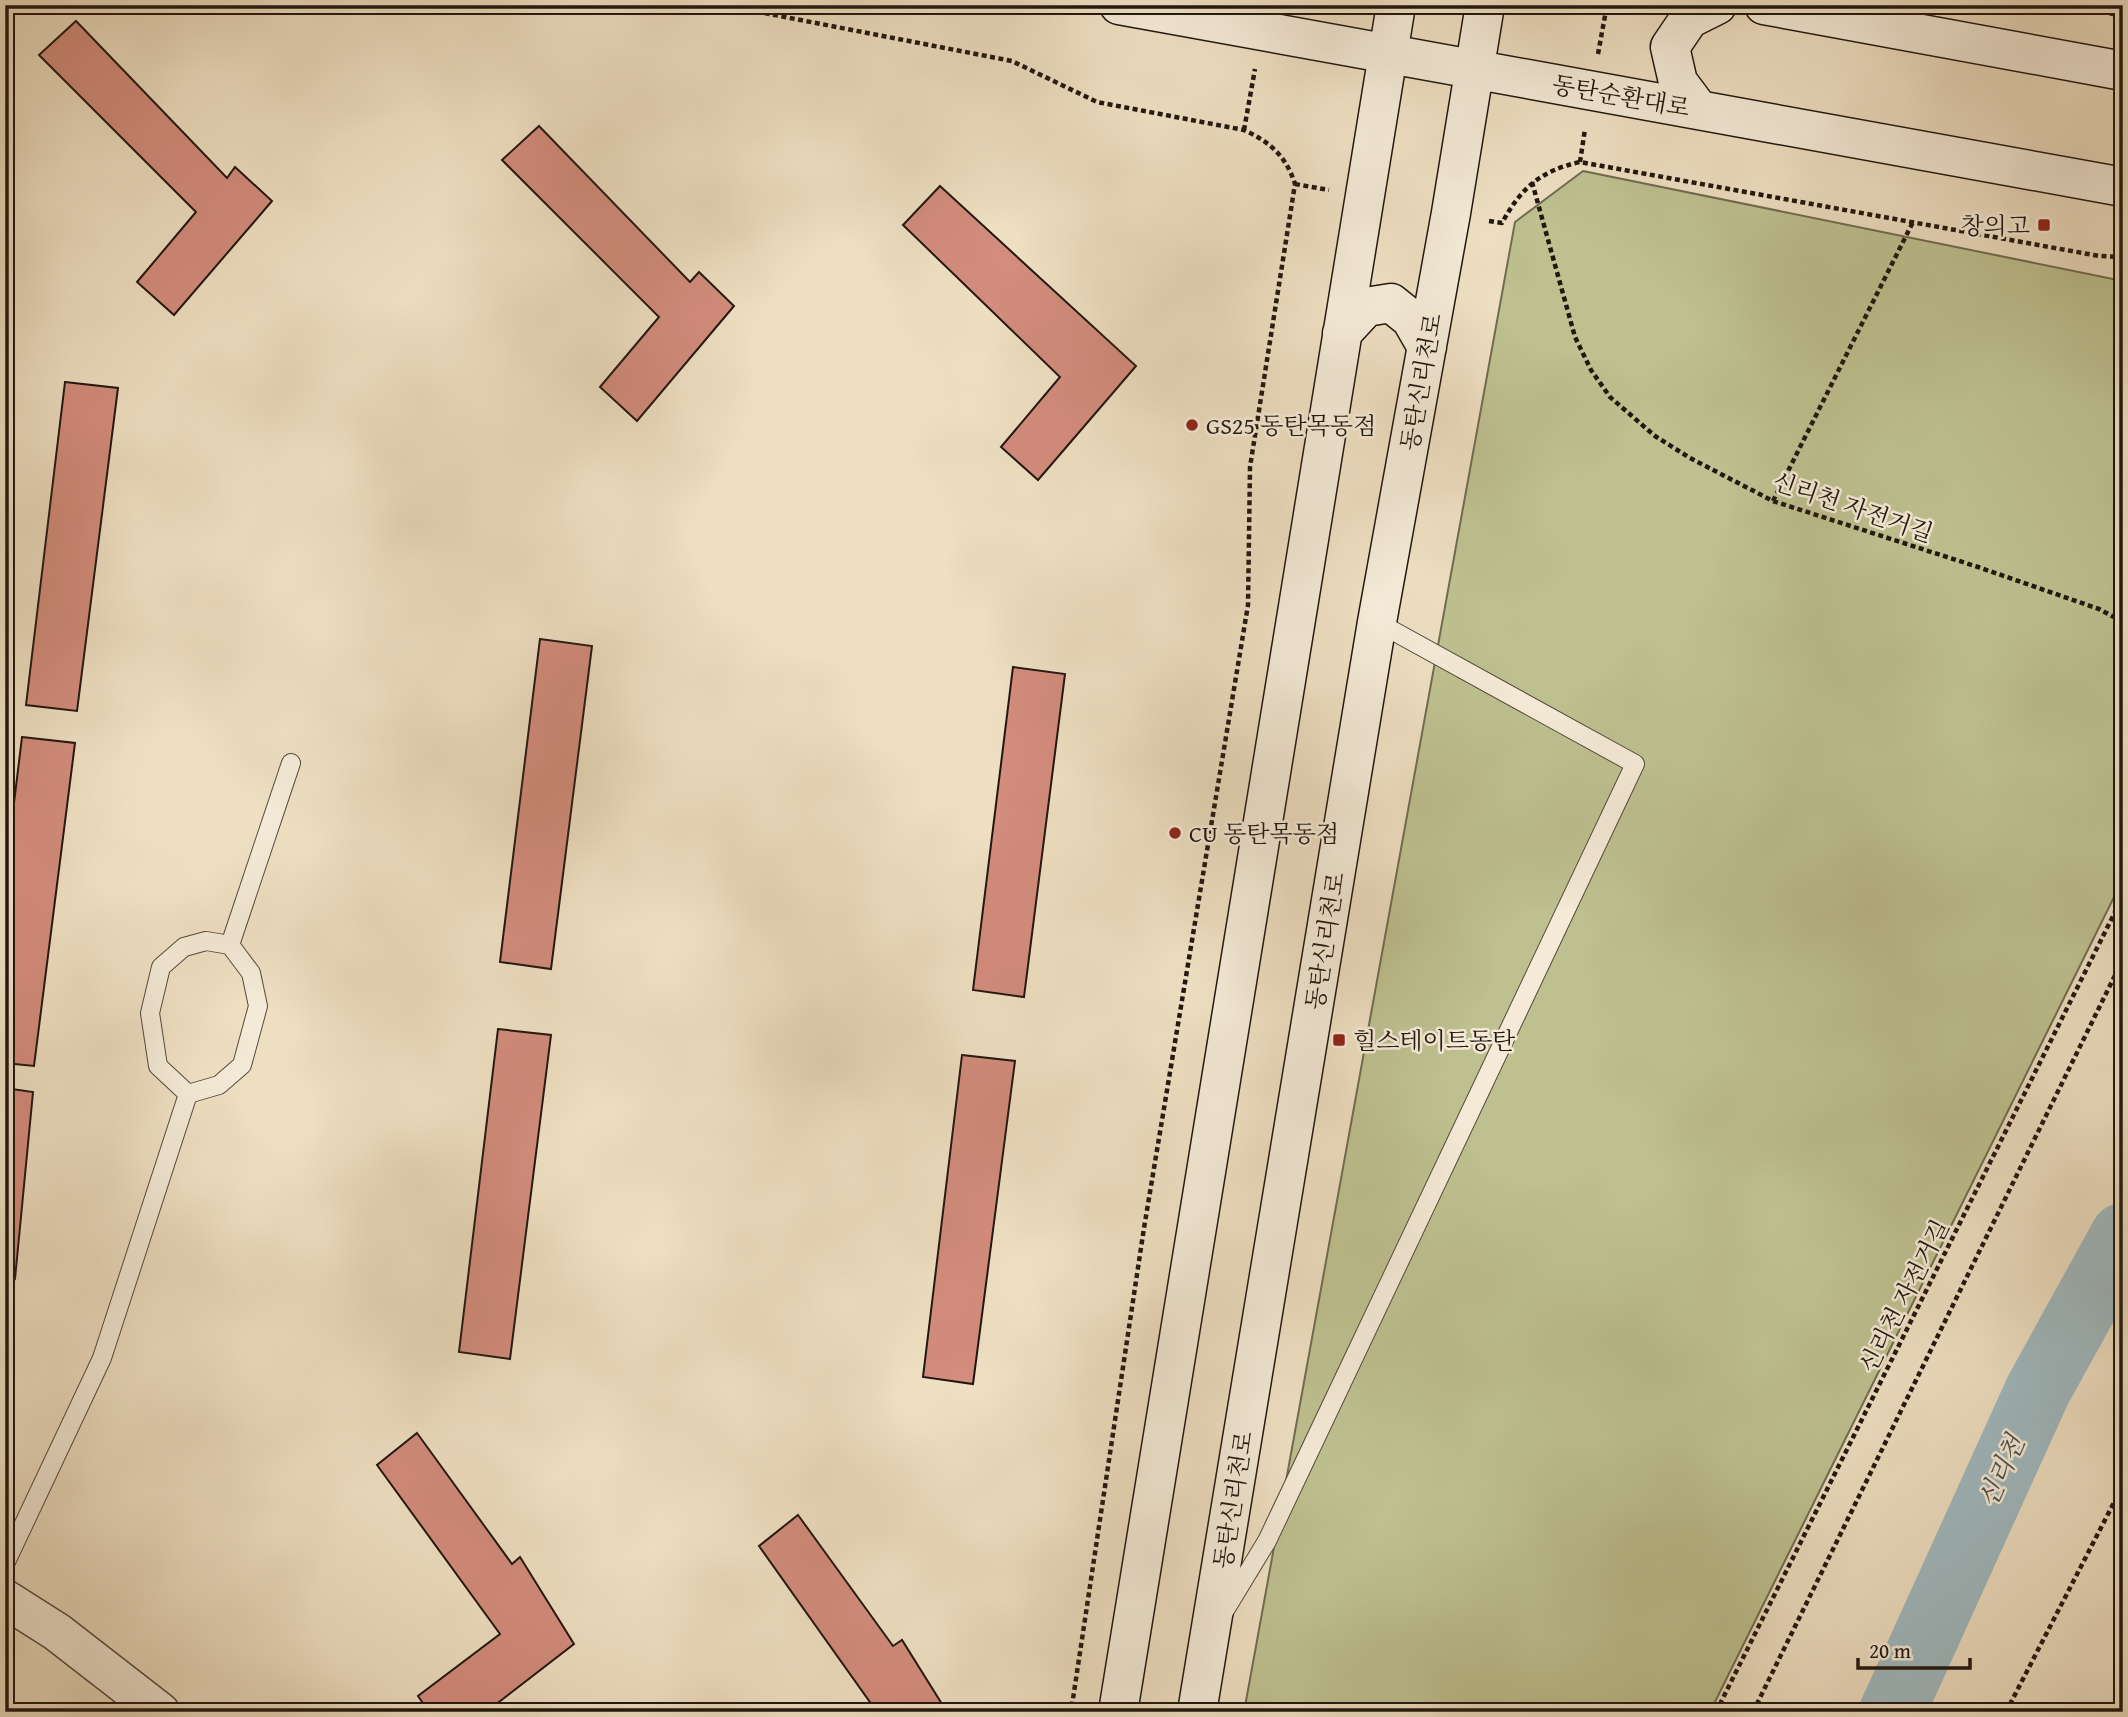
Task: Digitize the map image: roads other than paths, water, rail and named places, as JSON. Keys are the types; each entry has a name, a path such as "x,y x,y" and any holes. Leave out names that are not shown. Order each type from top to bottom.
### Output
{"main road":[{"path":"1118,1712 1396,5"},
{"name":"동탄신리천로","path":"1197,1712 1377,622 1485,5"},
{"path":"1699,110 1678,82 1670,47 1689,19 1717,5"},
{"path":"1764,5 2123,71"},
{"name":"동탄순환대로","path":"1149,7 1387,54 2123,187"},
{"path":"1342,333 1366,307 1391,303 1410,319 1427,347"},
{"path":"5,1599 57,1632 160,1712"}],"lane":[{"path":"1210,1635 1267,1541 1635,764 1377,622"},
{"path":"230,945 291,763"},
{"path":"206,941 230,945 251,973 258,1006 242,1065 219,1086 188,1094 158,1066 150,1013 161,967 184,947 206,941"},
{"path":"5,1564 102,1358 188,1094"}],"waterway":[{"name":"신리천","path":"1892,1712 2038,1390 2123,1236"}],"place":[{"name":"창의고","path":"2044,225"},
{"name":"GS25 동탄목동점","path":"1192,425"},
{"name":"CU 동탄목동점","path":"1175,833"},
{"name":"힐스테이트동탄","path":"1339,1040"}]}
